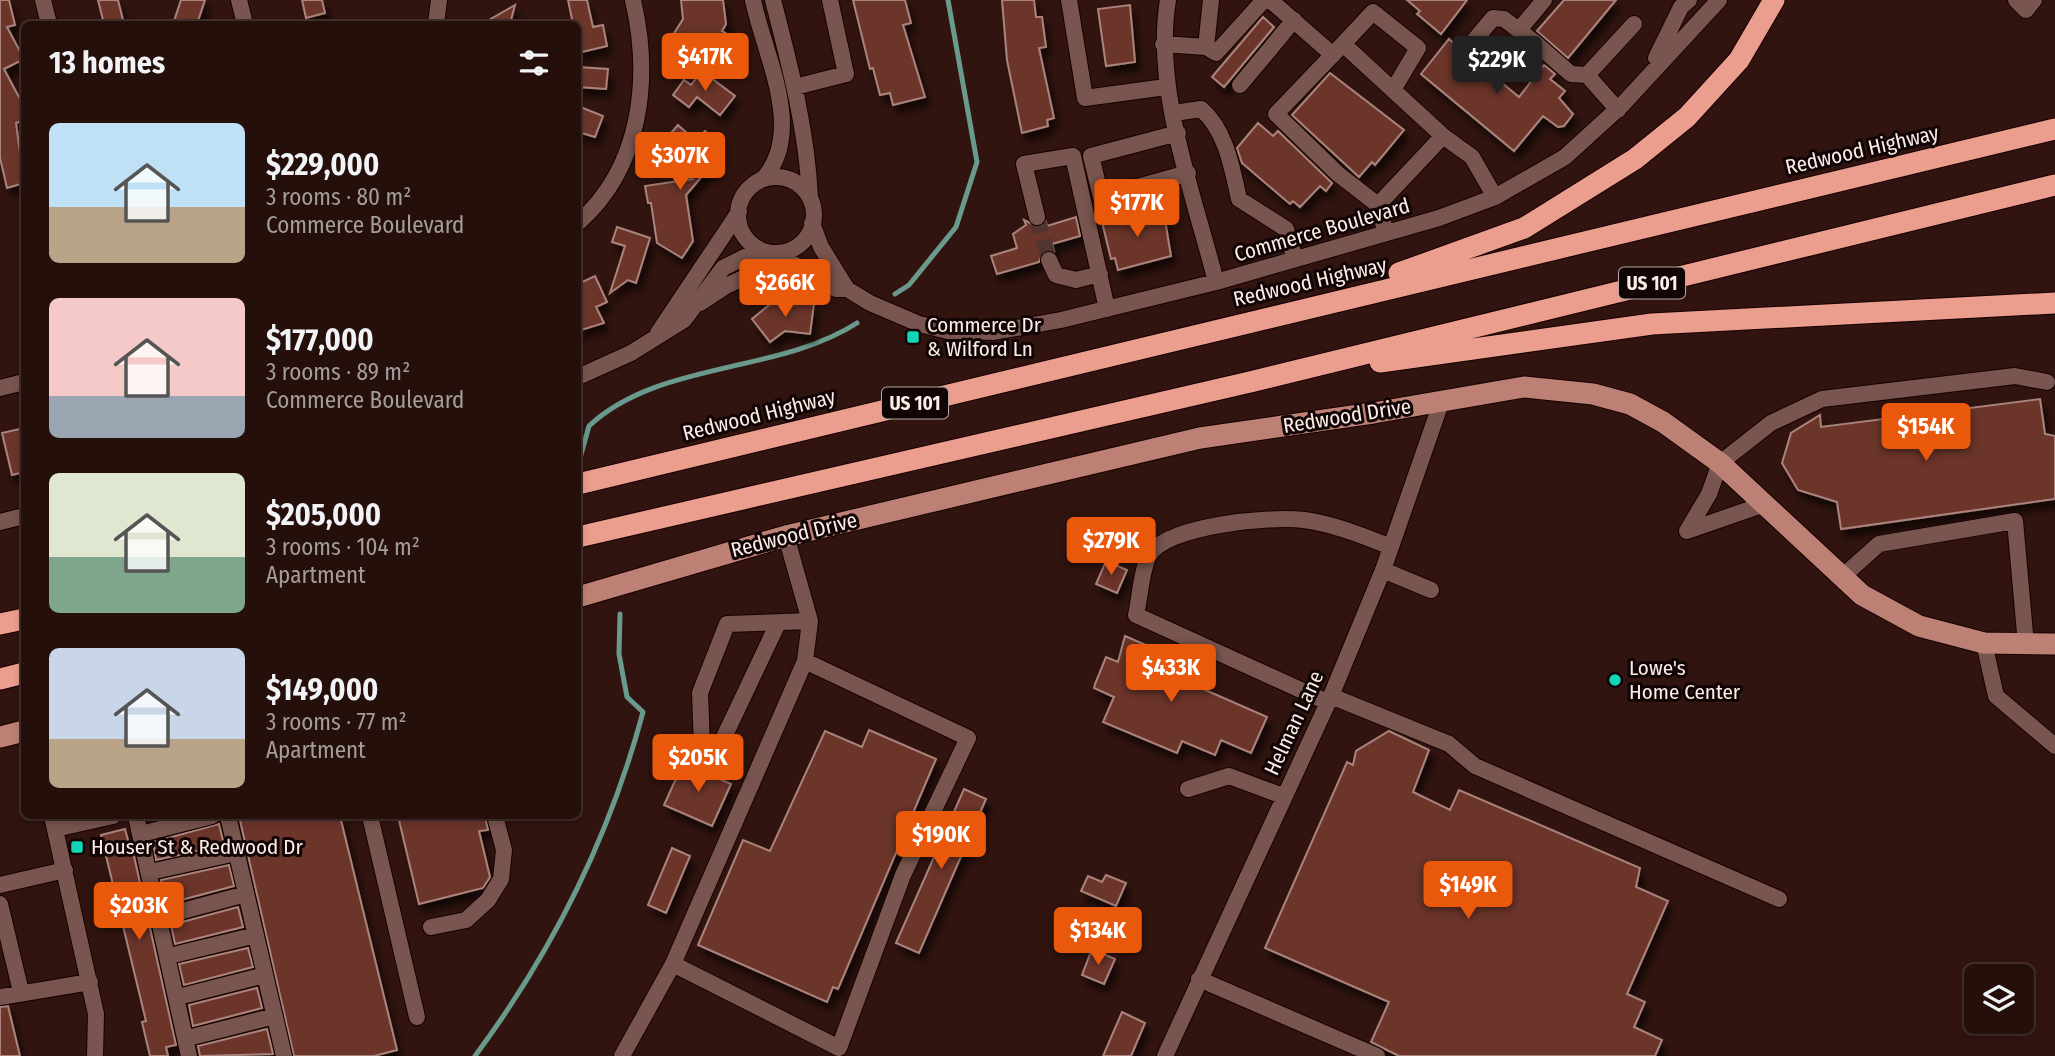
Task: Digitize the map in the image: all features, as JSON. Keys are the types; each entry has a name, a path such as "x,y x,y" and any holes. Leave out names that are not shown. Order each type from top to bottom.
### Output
{"highway":[{"path":"1252,321 1484,245 1524,228 1583,194 1635,159 1687,117 1739,60 1774,0"},
{"name":"Redwood Highway","path":"581,483 2055,129"},
{"name":"US 101","path":"581,536 1250,382 2055,185"},
{"path":"1250,382 1652,324 2055,303"},
{"path":"0,625 21,620"},
{"path":"0,679 21,674"}],"main road":[{"name":"Redwood Drive","path":"581,596 786,536 1200,438 1373,413 1524,387 1593,394 1630,404 1663,422 1720,463 1862,595 1919,626 1984,643 2055,644"},
{"path":"0,737 21,732"}],"street":[{"path":"43,0 48,21"},
{"path":"239,0 244,21"},
{"path":"436,21 439,0"},
{"path":"581,220 601,199 618,171 638,120 643,90 643,62 633,0"},
{"path":"657,334 739,212 748,188 763,179 778,157 783,125 753,0"},
{"name":"Commerce Boulevard","path":"773,0 795,87 808,156 812,223 821,247 847,289 870,303 919,324 971,332 1061,320 1216,282 1439,218 1495,197 1565,157 1618,110 1648,74 1719,0"},
{"path":"795,87 846,74 830,0"},
{"path":"1069,0 1085,98 1166,87"},
{"path":"1168,0 1163,44 1166,87 1216,282"},
{"path":"1206,47 1211,0"},
{"path":"1163,44 1206,47 1216,53 1264,0"},
{"path":"1270,0 1393,90 1443,136 1472,157 1495,197"},
{"path":"1519,30 1544,0"},
{"name":"Commerce Boulevard","path":"1648,74 1681,7 1689,0"},
{"path":"2016,0 2026,10 2034,0"},
{"path":"1386,233 1378,205 1338,174 1276,114 1373,12 1418,48 1393,90"},
{"path":"1467,49 1493,18 1504,19 1571,74 1587,75 1618,110"},
{"path":"1240,85 1294,20"},
{"path":"1587,75 1634,24"},
{"path":"1504,73 1533,41"},
{"path":"1174,113 1201,109 1212,119 1230,158 1239,199 1286,229 1295,259"},
{"path":"1178,132 1091,156 1101,197 1188,173"},
{"path":"1378,205 1443,136"},
{"path":"1037,217 1024,164 1073,156 1107,309"},
{"path":"763,179 783,177 793,180 806,190 810,201"},
{"name":"Commerce Boulevard","path":"739,212 741,231 747,241 836,289 847,289"},
{"path":"581,376 631,353 657,334 684,320 723,268 767,251 798,246 806,240 812,223"},
{"path":"1049,260 1056,275 1076,280 1100,274"},
{"path":"695,306 726,286 754,273 800,268"},
{"path":"1765,504 1687,531 1709,494 1720,463 1772,423 1822,399 2015,376 2047,382"},
{"path":"0,388 21,383"},
{"name":"Helman Lane","path":"1165,1056 1329,699 1383,570 1443,400"},
{"path":"0,522 21,517"},
{"path":"1391,547 1356,533 1303,520 1257,522 1179,534 1161,542 1148,557 1136,615 1329,699 1449,744 1475,766 1779,899"},
{"path":"1842,578 1879,544 2015,522 2026,645"},
{"path":"622,1056 673,964 805,661 810,621 786,536"},
{"path":"1383,570 1431,590"},
{"path":"778,622 718,752 702,746 700,693 727,624 778,622 810,621"},
{"path":"1984,643 1996,695 2055,746"},
{"path":"673,964 837,1052 903,875 968,738 805,661"},
{"path":"1188,789 1229,776 1283,796"},
{"path":"84,819 53,822 96,1014 95,1056"},
{"path":"137,819 188,1038 189,1056"},
{"path":"141,834 200,819"},
{"path":"229,819 284,1056"},
{"path":"371,819 417,1017"},
{"path":"431,927 466,920 488,900 501,879 504,850 496,819"},
{"path":"150,872 236,853"},
{"path":"0,885 65,870"},
{"path":"160,917 246,894"},
{"path":"0,904 21,992"},
{"path":"169,956 256,935"},
{"path":"178,997 265,975"},
{"path":"1199,979 1377,1056"},
{"path":"0,997 90,982"},
{"path":"188,1038 275,1016"}],"building":[{"path":"0,0 9,0 15,25 7,27 21,53 21,60 4,69 21,99 21,121 16,123 21,184 7,188 0,158"},
{"path":"98,0 118,0 123,21 103,21"},
{"path":"181,0 205,0 198,21 174,21"},
{"path":"302,0 322,0 325,13 306,18"},
{"path":"568,0 587,0 593,27 603,25 607,46 581,52 581,21 572,21"},
{"path":"681,0 723,0 726,24 722,31 732,37 716,61 673,35 683,19"},
{"path":"853,0 905,0 911,23 903,25 925,97 893,105 890,93 880,95 873,68 870,69"},
{"path":"1002,0 1034,0 1036,17 1042,17 1046,47 1039,48 1054,118 1047,120 1048,126 1022,133 1007,60"},
{"path":"1407,0 1467,0 1441,34 1417,14 1420,11"},
{"path":"1564,0 1616,0 1568,58 1537,31"},
{"path":"515,5 511,21 487,21"},
{"path":"1130,5 1135,62 1106,66 1098,9"},
{"path":"1263,17 1274,27 1224,87 1212,77"},
{"path":"1449,39 1457,46 1461,57 1472,58 1519,97 1544,65 1555,74 1550,79 1565,91 1559,98 1573,114 1564,126 1558,127 1543,116 1514,151 1421,74"},
{"path":"581,67 608,69 606,89 581,87"},
{"path":"702,71 735,96 720,115 697,97 689,107 673,95 684,80 691,85"},
{"path":"1330,73 1404,130 1375,165 1372,162 1359,177 1292,115"},
{"path":"581,107 603,116 595,137 581,133"},
{"path":"1258,123 1273,136 1278,131 1332,183 1326,191 1320,186 1300,207 1293,201 1290,204 1242,163 1237,148"},
{"path":"678,125 696,141 705,131 719,144 709,156 715,161 686,195 693,241 682,258 657,243 651,203 648,203 645,186 692,179 680,169 688,160 665,140"},
{"path":"1150,210 1152,217 1164,214 1171,256 1118,270 1115,258 1111,259 1102,222"},
{"path":"1076,217 1080,236 1052,244 1054,251 1044,251 1039,262 997,274 991,256 1017,248 1013,234 1026,225 1024,220 1039,227 1046,222 1047,226"},
{"path":"617,227 650,238 636,283 628,280 610,293 625,246 612,242"},
{"path":"595,276 607,302 596,307 604,323 581,330 581,283"},
{"path":"775,300 814,304 810,334 785,331 770,342 752,319"},
{"path":"2040,399 2045,434 2055,436 2055,499 1841,529 1837,502 1798,490 1782,463 1791,433 1820,415 1821,427"},
{"path":"21,429 21,473 12,475 2,433"},
{"path":"1106,561 1127,570 1117,593 1096,584"},
{"path":"1125,636 1185,662 1178,678 1267,717 1251,753 1221,740 1215,755 1182,741 1177,753 1103,722 1114,697 1094,688 1095,684 1106,657 1118,662"},
{"path":"869,730 936,759 838,989 833,987 827,1002 698,945 743,840 770,851 825,731 862,747"},
{"path":"1389,731 1429,750 1413,792 1450,810 1459,790 1640,868 1636,887 1668,901 1627,994 1645,1002 1634,1027 1662,1040 1655,1056 1399,1056 1371,1042 1389,1002 1265,948 1347,762 1353,765 1356,751"},
{"path":"683,763 731,784 712,826 664,805"},
{"path":"964,789 986,799 919,953 896,943"},
{"path":"240,819 341,819 397,1050 374,1056 294,1056"},
{"path":"399,819 486,819 488,830 479,831 490,877 483,888 419,904"},
{"path":"219,824 224,845 156,860 153,842"},
{"path":"125,829 130,848 132,847 176,1045 166,1047 168,1056 150,1056 142,1022 146,1021 101,835"},
{"path":"672,848 690,856 666,913 648,905"},
{"path":"229,865 234,886 166,904 161,880"},
{"path":"1106,875 1126,883 1116,906 1081,891 1088,876 1102,882"},
{"path":"238,907 243,927 175,944 171,925"},
{"path":"248,948 253,967 184,985 179,964"},
{"path":"1092,949 1115,959 1104,984 1082,975"},
{"path":"257,988 262,1008 193,1026 189,1005"},
{"path":"8,1006 20,1056 0,1056 0,1007"},
{"path":"1122,1012 1145,1023 1131,1056 1103,1056"},
{"path":"267,1029 273,1054 200,1056 198,1046"}],"waterway":[{"path":"895,294 909,285 956,227 977,162 948,0"},
{"path":"581,454 589,426 617,405 683,378 792,351 826,339 857,323"},
{"path":"475,1056 529,976 576,892 613,805 629,759 643,712 627,697 619,654 620,614"}],"tunnel":[{"path":"1037,217 1049,260"}],"place":[{"name":"Commerce Dr & Wilford Ln","path":"913,337"},
{"name":"Lowe's Home Center","path":"1615,680"},
{"name":"Houser St & Redwood Dr","path":"77,847"}]}
